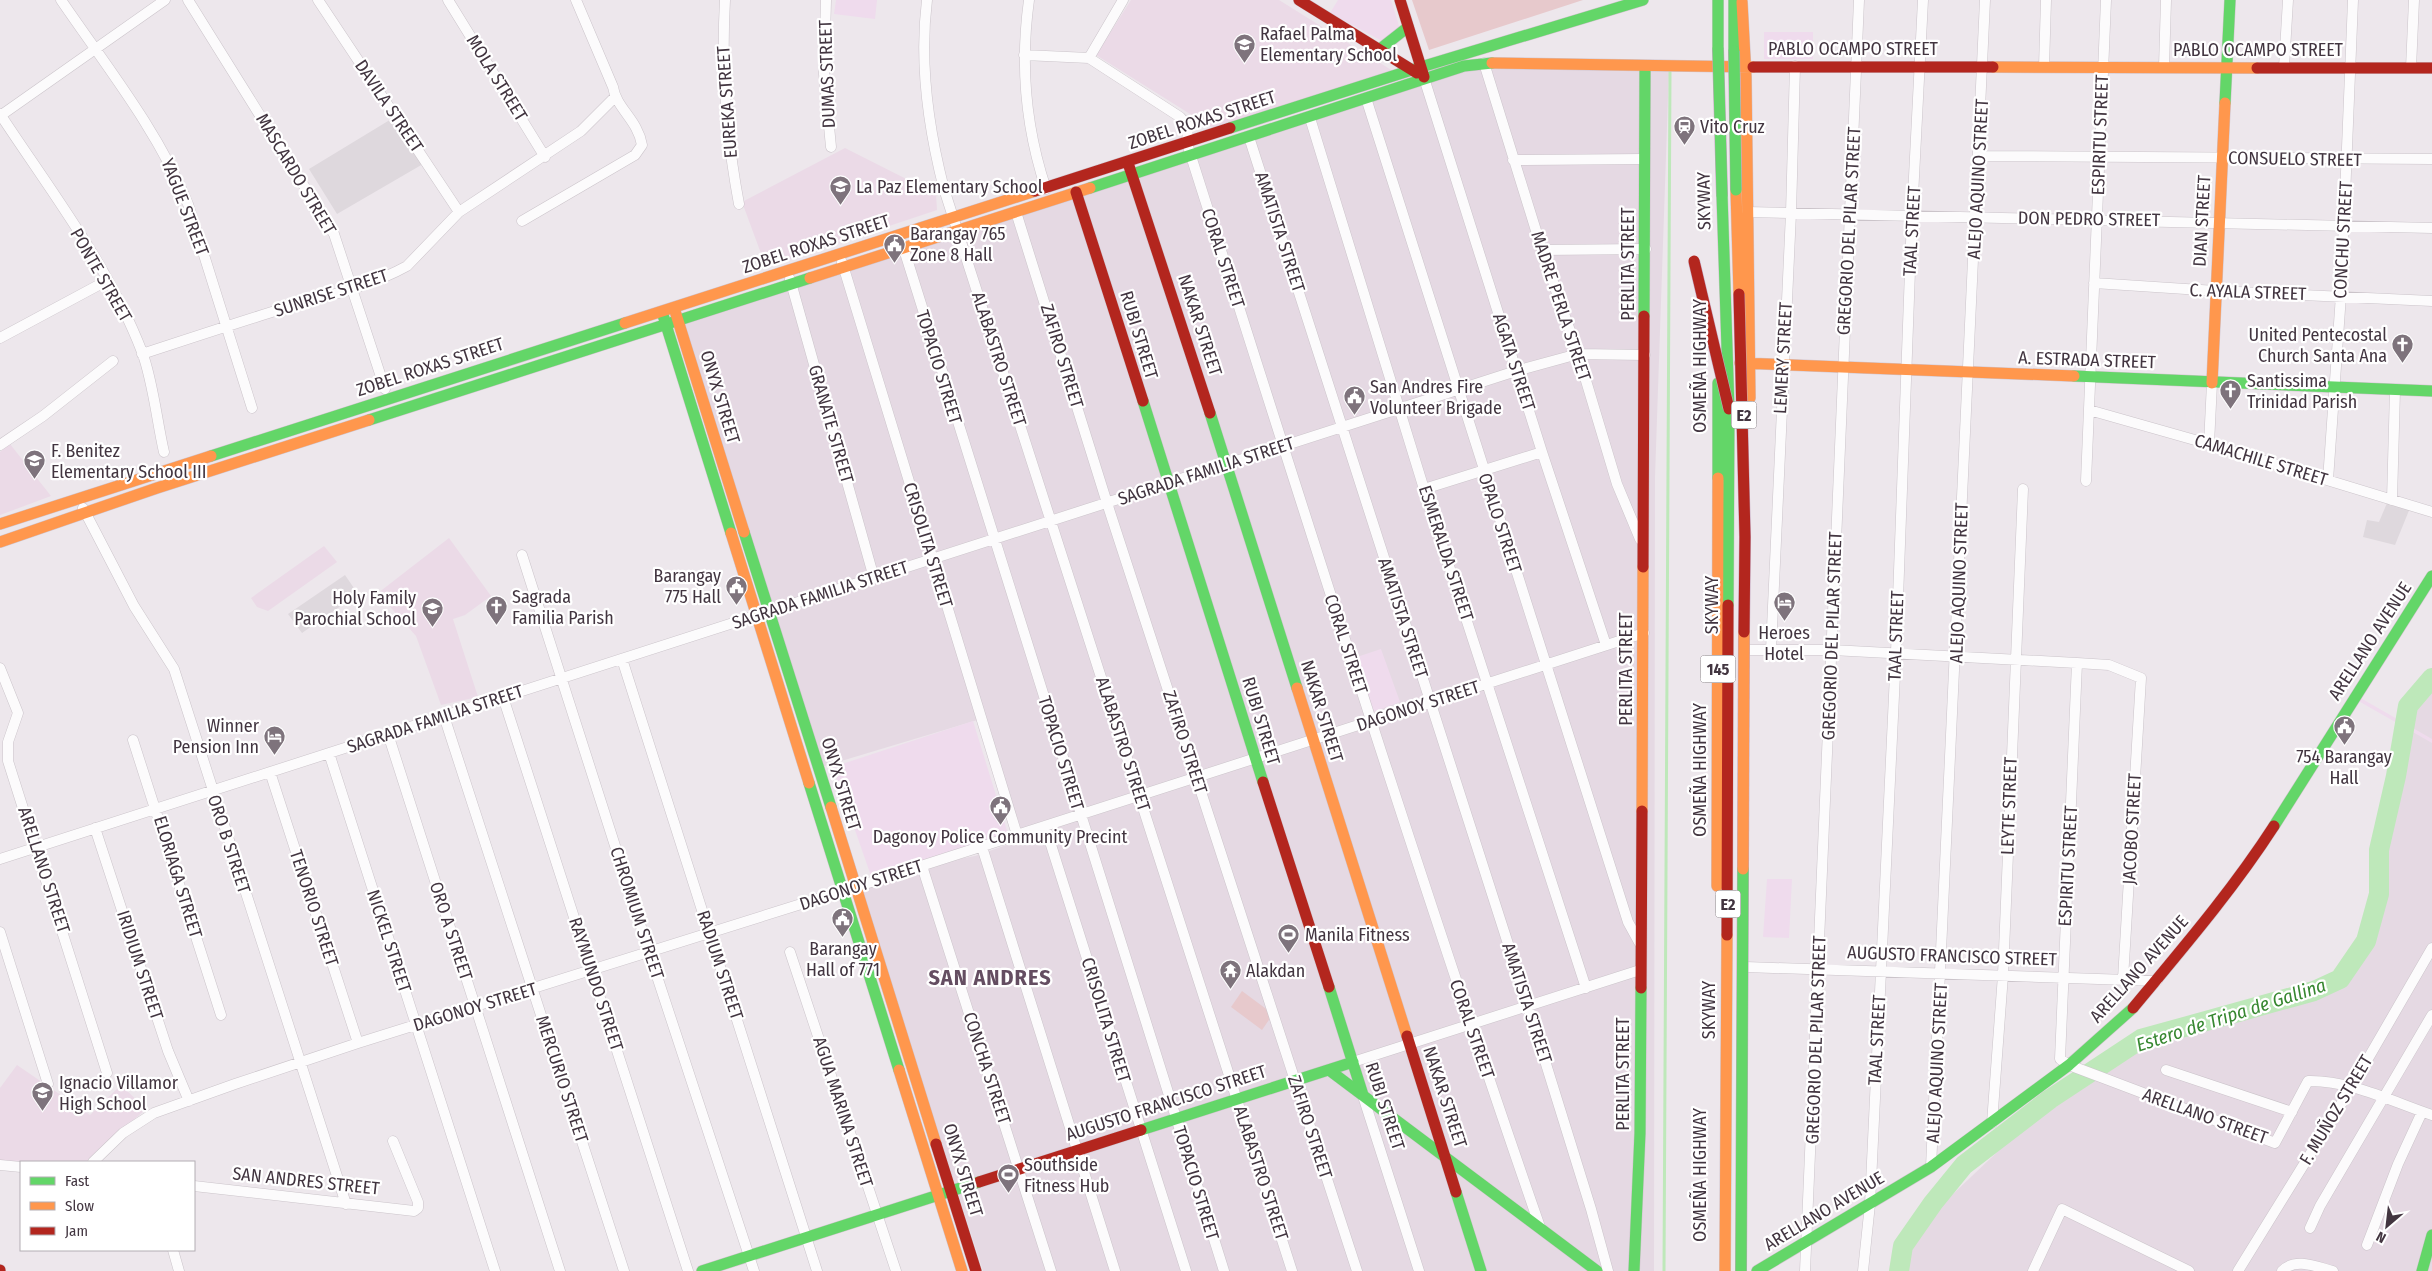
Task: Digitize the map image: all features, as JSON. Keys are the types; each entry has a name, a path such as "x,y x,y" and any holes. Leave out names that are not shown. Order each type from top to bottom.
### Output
{"main road":[{"path":"1299,0 1419,72"},
{"path":"1400,0 1419,72"},
{"name":"ZOBEL ROXAS STREET","path":"0,524 294,430 544,347 1187,143 1419,72 1617,4 1643,0"},
{"name":"OSMEÑA HIGHWAY","path":"1712,0 1718,358 1717,1271"},
{"name":"SKYWAY","path":"1718,0 1723,246 1730,409 1725,1271"},
{"path":"1727,0 1745,363"},
{"name":"SKYWAY","path":"1734,0 1736,190 1745,537 1741,1271"},
{"name":"145","path":"1742,0 1747,212 1745,363 1748,574 1744,1271"},
{"name":"DIAN STREET","path":"2212,383 2230,0"},
{"path":"1380,49 1408,27"},
{"name":"PABLO OCAMPO STREET","path":"1419,72 1484,63 1645,66 2432,68"},
{"name":"PERLITA STREET","path":"1634,1271 1640,1133 1646,249 1644,159 1645,66"},
{"name":"ZOBEL ROXAS STREET","path":"0,542 157,488 1310,118 1366,98 1419,72"},
{"name":"NAKAR STREET","path":"1128,162 1227,464 1409,1044 1447,1157 1481,1271"},
{"name":"RUBI STREET","path":"1076,192 1167,484 1363,1095"},
{"path":"1694,261 1730,409"},
{"path":"738,287 742,300"},
{"name":"ONYX STREET","path":"673,307 976,1271"},
{"name":"ONYX STREET","path":"662,311 962,1271"},
{"path":"544,347 550,361"},
{"name":"A. ESTRADA STREET","path":"1745,363 2432,391"},
{"path":"294,430 299,443"},
{"name":"ARELLANO AVENUE","path":"1757,1271 1931,1167 2068,1066 2128,1012 2228,894 2250,863 2432,576"},
{"path":"806,772 818,768"},
{"name":"AUGUSTO FRANCISCO STREET","path":"702,1271 1352,1062"},
{"path":"1329,1070 1597,1271"},
{"path":"2422,1271 2432,1235"}],"street":[{"name":"YAGUE STREET","path":"61,0 159,143 174,172 188,204 252,408"},
{"path":"0,115 165,0"},
{"name":"MASCARDO STREET","path":"188,0 334,234 385,389"},
{"name":"DAVILA STREET","path":"318,0 460,212"},
{"name":"MOLA STREET","path":"448,0 545,157"},
{"path":"522,222 635,155 642,145 640,134 625,108 614,98 613,87 576,0"},
{"name":"EUREKA STREET","path":"725,0 722,49 724,101 729,153 739,204"},
{"name":"DUMAS STREET","path":"826,0 824,74 831,147"},
{"name":"ALABASTRO STREET","path":"927,0 924,39 926,99 936,159 1292,1271"},
{"path":"1029,0 1024,55 1029,123 1046,188"},
{"path":"1024,55 1089,58 1123,0"},
{"name":"GREGORIO DEL PILAR STREET","path":"1805,1271 1808,1240 1842,366 1859,0"},
{"name":"TAAL STREET","path":"1863,1271 1870,1204 1896,653 1912,216 1923,0"},
{"name":"ALEJO AQUINO STREET","path":"1931,1167 1942,973 1968,372 1977,217 1985,0"},
{"path":"2044,66 2046,0"},
{"name":"ESPIRITU STREET","path":"2086,480 2106,0"},
{"path":"2164,67 2166,0"},
{"path":"2284,67 2288,0"},
{"name":"CONCHU STREET","path":"2328,480 2336,388 2341,295 2353,0"},
{"path":"2411,68 2414,0"},
{"name":"CORAL STREET","path":"1089,58 1185,121 1189,128 1187,143 1283,446 1470,1025 1540,1227"},
{"name":"MADRE PERLA STREET","path":"1484,63 1542,250 1578,354 1617,484 1644,548"},
{"name":"LEMERY STREET","path":"1771,650 1791,213 1795,66"},
{"name":"AGATA STREET","path":"1419,72 1606,645"},
{"name":"SUNRISE STREET","path":"142,354 226,326 353,288 407,266 460,212 545,157 581,131 614,98"},
{"name":"OPALO STREET","path":"1366,98 1628,922 1641,945"},
{"name":"PONTE STREET","path":"0,115 108,280 142,354 164,452"},
{"name":"ESMERALDA STREET","path":"1310,118 1424,489 1586,988"},
{"name":"AMATISTA STREET","path":"1249,137 1528,1006 1591,1209 1608,1271"},
{"name":"CONSUELO STREET","path":"1979,156 2347,160 2432,159"},
{"path":"1513,160 1644,159"},
{"name":"RUBI STREET","path":"1072,180 1076,192"},
{"name":"ZAFIRO STREET","path":"1016,212 1107,503 1357,1271"},
{"name":"DON PEDRO STREET","path":"1747,212 2432,228"},
{"name":"TOPACIO STREET","path":"900,235 902,248 1224,1271"},
{"path":"1542,250 1646,249"},
{"name":"CRISOLITA STREET","path":"839,254 1017,835"},
{"name":"GRANATE STREET","path":"788,271 874,578"},
{"path":"1,334 108,280"},
{"name":"C. AYALA STREET","path":"2094,283 2216,291 2432,300"},
{"name":"SAGRADA FAMILIA STREET","path":"0,859 1516,371 1578,354 1645,355"},
{"path":"0,445 43,416 113,361"},
{"name":"DIAN STREET","path":"2210,444 2212,383"},
{"path":"2392,500 2395,390"},
{"name":"CAMACHILE STREET","path":"2089,410 2210,444 2432,512"},
{"path":"1424,489 1542,452"},
{"name":"LEYTE STREET","path":"1992,1123 2003,975 2023,488"},
{"name":"ORO B STREET","path":"79,499 134,606 174,669 346,1204"},
{"name":"CHROMIUM STREET","path":"522,555 649,952 754,1271"},
{"name":"DAGONOY STREET","path":"94,1161 131,1128 154,1113 301,1062 982,847 1644,633"},
{"path":"1748,650 1832,650 2077,663"},
{"name":"RADIUM STREET","path":"622,659 817,1271"},
{"name":"ESPIRITU STREET","path":"2068,1066 2060,1059 2077,663"},
{"name":"JACOBO STREET","path":"2077,663 2108,666 2141,678 2123,979"},
{"name":"ARELLANO STREET","path":"0,668 18,713 8,742 8,761 108,1073"},
{"name":"RAYMUNDO STREET","path":"503,697 688,1271"},
{"name":"MERCURIO STREET","path":"444,716 624,1271"},
{"name":"ORO A STREET","path":"388,734 560,1271"},
{"name":"ELORIAGA STREET","path":"133,740 157,809 221,1015"},
{"name":"NICKEL STREET","path":"329,753 495,1271"},
{"name":"TENORIO STREET","path":"270,772 358,1043"},
{"name":"CRISOLITA STREET","path":"1045,826 1186,1271"},
{"name":"IRIDIUM STREET","path":"95,828 168,1051 189,1101"},
{"path":"982,847 1115,1271"},
{"name":"CONCHA STREET","path":"922,866 1051,1271"},
{"path":"0,932 48,1084"},
{"name":"F. MUÑOZ STREET","path":"2238,1271 2350,1088 2432,948"},
{"name":"AGUA MARINA STREET","path":"790,952 896,1271"},
{"name":"AUGUSTO FRANCISCO STREET","path":"1746,967 2157,980"},
{"name":"AUGUSTO FRANCISCO STREET","path":"1352,1062 1640,970"},
{"path":"2310,1228 2320,1206 2432,1015"},
{"name":"ARELLANO STREET","path":"2068,1066 2275,1143 2308,1081 2322,1081 2350,1088"},
{"path":"2166,1070 2292,1112"},
{"path":"2350,1088 2427,1113 2398,1164 2367,1245"},
{"name":"RUBI STREET","path":"1363,1095 1419,1271"},
{"name":"SAN ANDRES STREET","path":"195,1186 414,1211 418,1208 418,1202 393,1141"},
{"path":"0,1165 20,1167"},
{"path":"2033,1271 2062,1209 2189,1271"},
{"path":"173,1251 179,1271"},
{"path":"2282,1271 2291,1264 2297,1263 2333,1271"}],"shaded area":[{"path":"836,0 877,0 875,19 834,14"},
{"name":"Rafael Palma Elementary School","path":"1131,0 1279,0 1393,71 1214,129 1096,55"},
{"path":"1338,0 1391,0 1400,29 1384,42 1330,13"},
{"path":"1412,0 1583,0 1429,50"},
{"path":"1764,32 1813,32 1813,59 1764,59"},
{"path":"1467,66 1669,68 1655,477 1654,1271 983,1271 859,886 922,866 975,856 1015,842 981,719 818,768 683,322"},
{"path":"393,118 423,164 337,214 309,169"},
{"name":"La Paz Elementary School","path":"845,148 936,194 937,210 766,267 742,202"},
{"name":"F. Benitez Elementary School III","path":"10,444 51,496 0,515 0,452"},
{"path":"2387,503 2410,508 2395,545 2363,537 2367,520 2379,522"},
{"name":"Holy Family Parochial School","path":"449,538 491,596 465,615 453,619 478,697 441,705 416,636 378,593"},
{"path":"324,546 337,562 268,611 257,607 251,598"},
{"path":"345,575 358,594 302,633 288,614"},
{"path":"1381,649 1400,702 1373,712 1357,657"},
{"path":"2432,685 2432,1271 1908,1271 1905,1260 1934,1212 2046,1106 2132,1053 2313,996 2345,981 2374,939 2387,894 2388,849 2409,710"},
{"path":"2357,696 2432,739 2432,743 2355,699"},
{"path":"973,721 1008,834 871,876 833,767"},
{"path":"1767,879 1792,879 1789,938 1763,937"},
{"path":"1242,991 1273,1014 1262,1030 1231,1007"},
{"name":"Ignacio Villamor High School","path":"17,1065 90,1115 121,1085 146,1109 87,1161 0,1162 0,1088"}],"waterway":[{"path":"1664,1271 1670,72"},
{"name":"Estero de Tripa de Gallina","path":"1899,1271 1903,1246 1933,1203 1964,1165 2050,1099 2141,1039 2314,991 2340,979 2366,941 2379,894 2379,850 2396,776 2408,706 2432,678"}],"traffic: fast":[{"path":"1230,128 1421,67 1643,0"},
{"path":"1718,0 1718,49"},
{"path":"1734,0 1734,51"},
{"path":"2225,103 2230,0"},
{"path":"1380,49 1408,27"},
{"path":"1718,49 1722,195"},
{"path":"1734,51 1736,190"},
{"path":"1090,188 1464,66 1492,63"},
{"path":"1644,316 1645,66"},
{"path":"1722,195 1729,409 1728,605"},
{"path":"369,420 810,278"},
{"path":"663,315 731,533"},
{"path":"211,456 625,323"},
{"path":"2074,376 2432,391"},
{"path":"1718,383 1718,478"},
{"path":"1143,401 1263,782"},
{"path":"1210,413 1297,688"},
{"path":"744,532 831,807"},
{"path":"2274,826 2432,576"},
{"path":"809,783 899,1070"},
{"path":"1741,1271 1743,869"},
{"path":"1329,987 1363,1095"},
{"path":"1634,1271 1640,1133 1641,988"},
{"path":"1757,1271 1931,1167 2069,1065 2133,1008"},
{"path":"1141,1130 1353,1062"},
{"path":"1329,1070 1597,1271"},
{"path":"702,1271 979,1182"},
{"path":"1456,1192 1481,1271"},
{"path":"2422,1271 2432,1235"}],"traffic: slow":[{"path":"1742,2 1746,77 1750,398"},
{"path":"1492,63 1753,67"},
{"path":"1993,67 2257,68"},
{"path":"2212,383 2225,103"},
{"path":"810,278 1090,188"},
{"path":"1736,190 1739,294"},
{"path":"625,323 1035,191"},
{"path":"675,311 744,532"},
{"path":"1740,363 2074,376"},
{"path":"0,542 157,488 369,420"},
{"path":"0,524 211,456"},
{"path":"1717,886 1718,478"},
{"path":"731,533 809,783"},
{"path":"1642,811 1643,567"},
{"path":"1743,869 1744,632"},
{"path":"1297,688 1407,1036"},
{"path":"831,807 936,1144"},
{"path":"1725,1271 1727,935"},
{"path":"899,1070 962,1271"}],"traffic: jam":[{"path":"1299,0 1417,73"},
{"path":"1400,0 1424,77"},
{"path":"1753,67 1993,67"},
{"path":"2257,68 2432,68"},
{"path":"1035,191 1230,128"},
{"path":"1129,166 1210,413"},
{"path":"1076,192 1143,401"},
{"path":"1694,261 1729,409"},
{"path":"1739,294 1745,537 1744,632"},
{"path":"1643,567 1644,316"},
{"path":"1727,935 1728,605"},
{"path":"1263,782 1329,987"},
{"path":"1641,988 1642,811"},
{"path":"2133,1008 2224,897 2274,826"},
{"path":"1407,1036 1456,1192"},
{"path":"979,1182 1141,1130"},
{"path":"936,1144 976,1271"}],"place":[{"name":"Rafael Palma Elementary School","path":"1244,63"},
{"name":"Vito Cruz","path":"1684,146"},
{"name":"La Paz Elementary School","path":"840,206"},
{"name":"Barangay 765 Zone 8 Hall","path":"894,263"},
{"name":"United Pentecostal Church Santa Ana","path":"2403,364"},
{"name":"Santissima Trinidad Parish","path":"2231,410"},
{"name":"San Andres Fire Volunteer Brigade","path":"1354,416"},
{"name":"F. Benitez Elementary School III","path":"35,480"},
{"name":"Barangay 775 Hall","path":"737,605"},
{"name":"Heroes Hotel","path":"1784,622"},
{"name":"Sagrada Familia Parish","path":"496,626"},
{"name":"Holy Family Parochial School","path":"432,627"},
{"name":"754 Barangay Hall","path":"2344,746"},
{"name":"Winner Pension Inn","path":"275,755"},
{"name":"Dagonoy Police Community Precint","path":"1000,826"},
{"name":"Barangay Hall of 771","path":"843,938"},
{"name":"Manila Fitness","path":"1289,954"},
{"name":"Alakdan","path":"1230,990"},
{"name":"Ignacio Villamor High School","path":"43,1112"},
{"name":"Southside Fitness Hub","path":"1008,1194"}],"district":[{"name":"SAN ANDRES","path":"990,977"}]}
